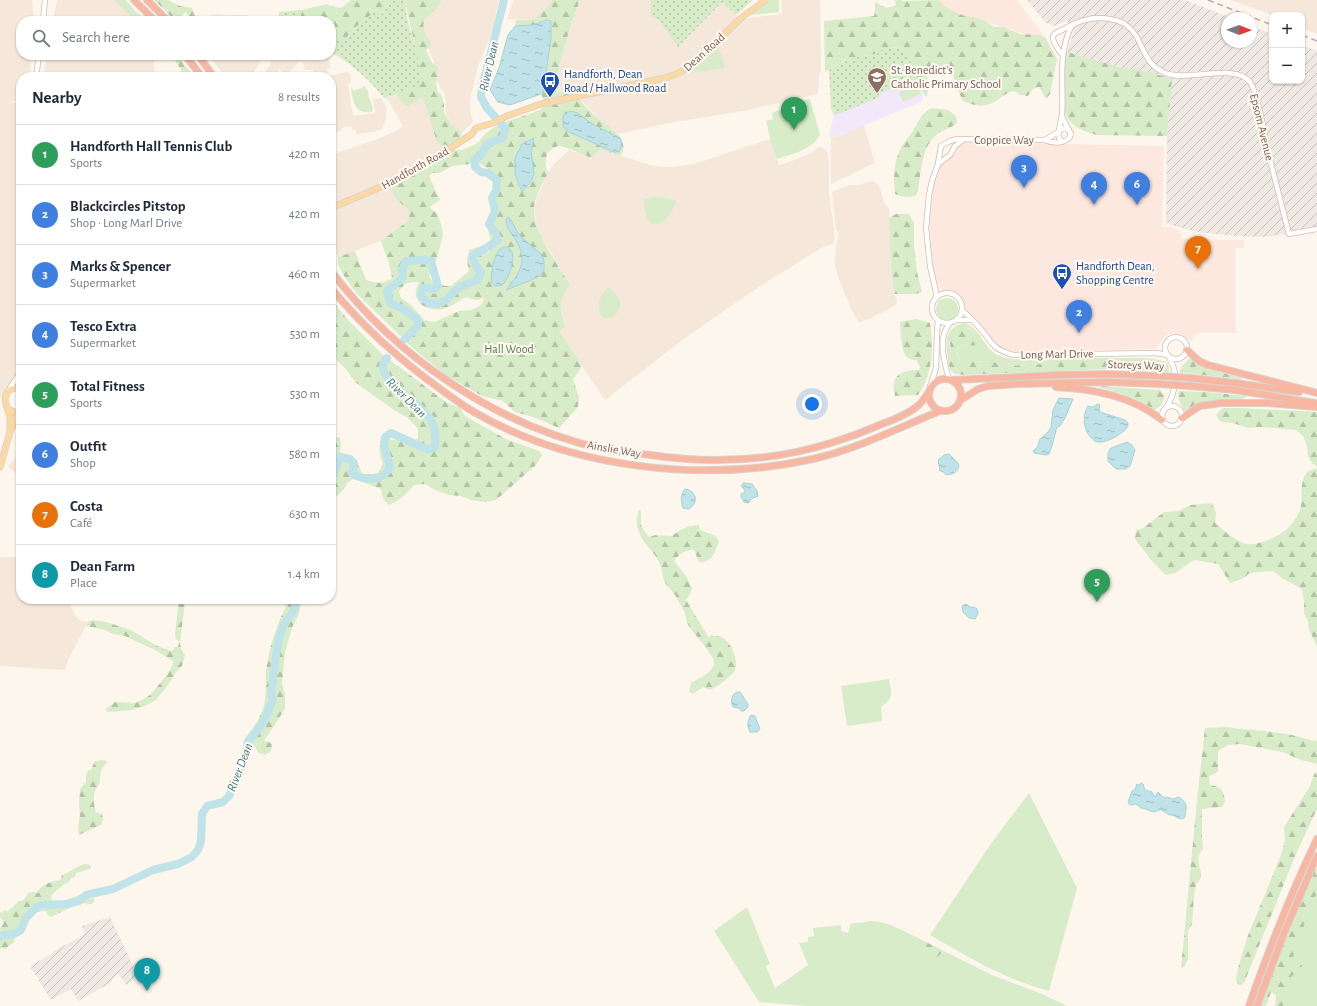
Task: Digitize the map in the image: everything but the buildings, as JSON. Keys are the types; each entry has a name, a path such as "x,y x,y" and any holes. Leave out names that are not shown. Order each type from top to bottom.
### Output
{"highway":[{"path":"134,0 150,16"},
{"path":"147,0 163,16"},
{"path":"189,60 198,72"},
{"path":"202,60 210,72"},
{"name":"Ainslie Way","path":"336,277 350,295 380,327 419,361 478,401 569,440 604,449 669,458 702,460 770,456 812,449 893,420 915,409 923,401 929,390"},
{"name":"Ainslie Way","path":"336,294 358,319 390,349 426,379 473,412 503,427 535,440 566,451 602,459 636,465 702,470 771,467 814,459 855,447 940,410"},
{"path":"1187,350 1199,361 1208,365 1317,394"},
{"name":"Storeys Way","path":"951,379 1107,374 1160,376 1235,383 1317,394"},
{"path":"944,378 951,379 957,383 960,388 962,394 961,400 956,408 950,411 940,410 934,407 929,400 929,390 933,383 938,380 944,378"},
{"name":"Storeys Way","path":"961,400 978,388 1018,384 1107,382 1159,384 1235,390 1317,404"},
{"path":"1018,384 1069,387 1113,395 1140,406 1162,420"},
{"path":"1182,418 1195,408 1221,402 1268,403 1317,407"},
{"path":"1249,1006 1277,929 1317,839"},
{"path":"1257,1006 1284,933 1317,856"}],"main road":[{"name":"Dean Road","path":"496,122 507,116 541,104 675,76 695,63 741,19 765,0"},
{"name":"Handforth Road","path":"336,206 395,180 445,152 472,134 476,128 496,122"},
{"path":"10,432 10,418 4,398 8,391 16,389"},
{"path":"7,408 13,412 16,412"},
{"path":"0,467 10,432 16,419"}],"street":[{"path":"43,16 45,0"},
{"name":"Epsom Avenue","path":"1059,32 1068,26 1085,20 1094,18 1109,19 1126,25 1134,33 1150,63 1159,70 1174,76 1230,73 1240,75 1247,79 1252,84 1256,95 1289,234 1317,229"},
{"path":"1062,117 1071,136 1068,140 1064,141 1059,138 1062,117 1062,54 1072,25"},
{"path":"1062,54 1055,43 1053,36 1055,33 1059,32 1063,33 1066,39"},
{"path":"1055,43 1058,45 1062,44 1066,39"},
{"path":"37,72 38,60"},
{"path":"1059,131 1063,128 1069,130"},
{"name":"Coppice Way","path":"1045,140 1059,131"},
{"name":"Coppice Way","path":"944,144 950,140 957,139 1045,140 1049,142 1064,141"},
{"name":"Coppice Way","path":"952,150 963,140"},
{"path":"929,390 936,368 938,320 932,308 936,299 936,292 930,266 926,228 928,202 932,181 938,164 940,148 944,144 950,146 952,150 951,154 938,164"},
{"path":"940,152 944,156 948,156"},
{"path":"935,283 941,290 958,298 961,303 961,314 946,328 942,341 946,366 951,379"},
{"path":"936,299 946,293"},
{"name":"Long Marl Drive","path":"962,310 978,326 992,345 1013,355 1156,353 1168,356"},
{"path":"938,320 950,323"},
{"path":"956,320 972,320"},
{"path":"1156,353 1170,338 1179,337 1185,341 1187,350 1186,354 1180,358 1172,358 1168,356"},
{"path":"1165,345 1165,350 1175,372 1174,394 1163,411 1162,420 1166,425 1173,427 1179,424 1182,418 1181,412 1177,407 1167,407"},
{"path":"8,391 16,379"}],"shaded area":[{"path":"0,0 32,0 34,16 16,16 16,60 31,60 30,72 16,72 16,100 11,103 16,102 16,379 4,398 0,397"},
{"path":"57,0 114,0 132,16 54,16"},
{"path":"434,0 499,0 491,35 478,66 471,96 470,108 473,122 462,133 453,126 446,114 445,94 434,78 434,62 427,45 420,20"},
{"path":"513,0 552,0 533,20 507,19"},
{"path":"580,0 651,0 651,17 659,20 678,47 722,2 741,19 780,14 782,12 781,0 820,0 821,72 819,73 818,94 743,111 669,123 619,134 599,119 577,96 557,93 559,68 569,31"},
{"path":"935,0 1017,0 1044,36 1043,39 951,11"},
{"path":"1027,0 1185,0 1221,14 1221,48 1257,48 1257,28 1269,33 1269,84 1305,84 1305,46 1317,51 1317,229 1262,237 1235,236 1197,232 1171,225 1166,222 1167,136 1172,80 1117,69 1067,52 1074,31 1067,21 1054,26 1046,23"},
{"path":"1230,0 1317,0 1317,34 1305,29 1305,12 1269,12 1269,14"},
{"path":"213,14 231,16 211,16"},
{"path":"231,15 248,16 231,16"},
{"name":"St. Benedict's Catholic Primary School","path":"905,50 923,92 923,101 846,133 829,138 834,118 832,113 829,70 843,61"},
{"path":"46,60 155,60 155,72 44,72"},
{"path":"212,60 261,60 254,72 222,72"},
{"path":"301,60 289,72 282,72 279,69 278,72 265,72 271,63 270,61"},
{"path":"301,60 330,60 331,68 327,69 327,72 313,72 313,70 305,70"},
{"path":"347,72 350,74 351,83 348,85 353,116 375,113 373,99 381,98 387,109 386,119 382,129 374,132 356,134 356,130 353,130 352,126 341,128 341,131 336,132 336,74"},
{"path":"424,87 436,130 445,152 424,164 440,200 381,241 338,257 336,253 336,153 378,139 396,131 403,126 387,98"},
{"path":"864,125 875,163 831,184 831,138"},
{"path":"770,139 779,165 812,153 820,146 827,152 829,162 829,193 834,229 834,243 821,248 731,306 685,338 605,400 558,331 565,327 560,303 563,294 570,285 544,241 537,226 534,210 538,195 551,167 569,150 592,158 600,149 654,166 671,167 694,164"},
{"path":"989,140 1010,143 1164,146 1162,227 1169,227 1178,230 1182,235 1181,239 1244,240 1244,248 1235,248 1236,333 1198,333 1195,335 1192,342 1182,334 1172,333 1163,338 1156,349 1031,351 1013,355 1002,351 962,310 961,303 958,298 952,294 946,293 935,283 926,228 928,202 936,169 943,156 946,156 953,150 949,143 954,141"},
{"path":"872,181 879,186 885,204 890,210 891,266 894,294 897,300 896,305 859,323 851,308 835,267 836,245 839,233 836,230 832,192 849,185 857,185"},
{"path":"16,456 16,474 8,467"},
{"path":"0,557 16,557 16,604 70,604 79,620 88,622 68,660 65,670 0,666"},
{"path":"110,917 138,976 126,985 118,974 112,979 112,982 78,1001 71,989 51,1000 30,966 84,935 82,926"}],"green space":[{"path":"114,0 126,0 135,11 142,16 131,16"},
{"path":"154,0 168,0 180,6 192,8 195,15 189,16 185,12 182,16 170,16"},
{"path":"351,0 394,0 380,15 372,14 358,25 346,38 336,40 336,16 301,16 302,10 327,4 341,8"},
{"path":"394,0 405,0 408,21 419,63 422,84 396,93 396,95 384,98 360,72 336,55 336,40 346,38 358,25 377,11 381,15 386,7"},
{"path":"405,0 441,0 435,11 424,21 426,33 431,43 430,47 426,50 432,63 438,68 436,84 438,93 441,94 444,104 444,113 453,126 462,133 457,141 444,148 441,148 435,136 424,100 422,98 407,106 397,97 396,93 422,78"},
{"name":"Hall Wood","path":"552,0 580,0 569,31 559,68 557,93 576,89 576,94 580,101 618,135 623,144 621,156 600,149 592,158 561,146 553,148 547,155 546,167 548,173 535,200 535,218 542,238 570,285 561,301 561,309 565,327 559,331 582,366 573,380 579,397 578,407 559,428 533,417 515,412 503,401 482,396 447,376 415,350 357,294 342,273 338,264 338,257 355,251 366,280 379,283 385,282 392,278 381,241 408,221 410,211 396,199 393,192 392,182 447,150 451,151 470,147 478,143 484,135 495,127 508,121 534,113 546,106 541,94 544,89 551,39 551,21 547,20 533,25 515,26 516,20 533,20","holes":["478,163 489,169 496,191 496,199 488,222 491,242 490,249 488,253 478,247 469,250 467,260 469,271 451,286 445,286 434,282 429,277 437,258 443,235 437,213 429,207 440,200 429,177 432,173 439,173 453,166","507,227 541,275 506,289 519,274 522,265 520,248","419,282 416,291 417,299 422,305 435,310 446,308 466,297 475,300 485,298 480,306 471,310 459,311 434,322 424,320 411,305 401,298 399,291 405,284"]},
{"path":"651,0 753,0 736,15 722,2 678,47 659,20 651,17"},
{"path":"770,0 779,0 779,12 750,15"},
{"path":"895,0 938,0 955,12 977,18 993,27 1003,27 1020,34 1040,35 1045,37 1057,59 1050,94 1046,99 1039,87 1033,89 1028,96 1020,95 1014,91 990,104 981,106 973,104 963,101 955,84 952,69 947,64 929,71 927,76 928,92 926,97 905,50 899,47 888,48 876,54 865,55 843,61 825,72 824,21 874,16 875,2 885,7 889,7 896,5"},
{"path":"302,10 301,16 279,16 279,12"},
{"path":"715,44 722,56 725,68 690,73 683,72"},
{"name":"St. Benedict's Catholic Primary School","path":"899,47 905,50 919,81 894,91 892,88 879,94 880,97 836,115 831,109 829,70 859,56 874,54 887,48"},
{"path":"1065,51 1119,67 1154,73 1172,80 1167,136 1097,135 1082,130 1074,125 1067,117 1065,112"},
{"path":"175,60 181,60 191,72 180,72 182,71"},
{"path":"363,85 368,91 373,110 372,112 361,111 354,102 351,87 354,91 363,87"},
{"path":"917,85 921,94 903,102 899,92"},
{"path":"810,99 820,135 811,145 806,148 777,159 766,121 773,119 772,113"},
{"path":"932,108 948,110 956,116 957,123 937,134 930,141 924,154 918,191 915,196 900,196 895,194 894,182 899,151 921,118"},
{"path":"655,197 676,201 669,216 657,225 652,224 647,217 644,199"},
{"path":"896,214 909,214 914,223 914,244 917,272 922,292 916,294 894,294 889,218"},
{"path":"608,288 614,291 620,300 620,305 616,314 606,319 600,314 599,303 601,297"},
{"path":"947,298 955,301 958,309 955,317 947,320 939,317 936,309 939,301"},
{"path":"336,305 348,320 382,354 446,402 460,408 465,416 506,439 539,451 542,455 536,465 496,500 485,502 471,500 461,496 449,495 435,490 425,484 414,485 400,499 389,505 383,499 381,489 354,479 348,482 344,489 336,497 336,437 340,438 340,452 349,457 354,457 363,475 378,473 383,464 380,451 382,438 412,443 418,438 418,429 408,418 394,410 355,382 345,368 337,361"},
{"path":"915,319 930,323 932,351 927,378 918,395 895,396 894,385 897,376 904,372 919,370 920,367 916,360 907,357 904,353 901,337 900,322"},
{"path":"965,323 974,328 993,352 1005,358 1019,360 1048,358 1044,364 1010,366 993,362 967,361 958,358 957,351 962,345 969,346 976,335 971,329 964,327 949,342 951,356 948,361 947,342 949,332 958,325"},
{"path":"964,327 973,331 977,338 976,345 962,345 957,351 958,358 967,361 993,362 1010,366 1043,364 1048,358 1148,358 1164,361 1168,364 1169,372 1107,369 964,375 955,374 950,369 948,361 950,356 950,337 952,333"},
{"path":"1190,358 1208,368 1240,377 1243,380 1179,372 1182,366"},
{"path":"1098,387 1160,390 1165,396 1158,408 1154,410 1135,399"},
{"path":"1178,391 1246,396 1243,399 1220,399 1207,401 1185,411 1178,397"},
{"path":"1223,408 1317,412 1317,467 1312,463 1308,456 1307,446 1303,436 1296,430 1260,427 1248,428 1233,423 1221,422 1216,415"},
{"path":"1317,468 1317,646 1309,630 1308,621 1304,613 1302,589 1282,578 1273,571 1250,573 1242,579 1230,583 1218,564 1194,560 1175,573 1166,575 1152,561 1135,539 1136,530 1143,528 1164,512 1178,511 1191,505 1212,503 1216,513 1215,523 1221,529 1246,544 1256,544 1267,540 1286,530 1294,521 1301,506 1302,485 1305,475 1308,471"},
{"path":"640,509 641,526 649,537 656,535 672,536 684,528 699,525 700,530 716,536 719,541 713,556 707,561 699,562 694,550 689,550 683,552 674,561 686,576 692,588 686,600 709,638 711,635 723,638 734,652 736,662 735,670 724,681 710,690 703,687 693,694 689,691 691,683 711,670 714,663 708,651 689,626 684,611 675,595 665,582 656,556 639,534 637,519"},
{"path":"178,604 185,604 180,643 181,649 185,655 182,666 156,700 145,706 132,710 107,712 106,709 115,702 135,703 150,695 167,675 173,661 155,650 125,636 86,626 88,622 92,620 106,622 131,630 157,646 172,651 175,647 178,647 179,641 176,639 175,634"},
{"path":"284,604 301,604 299,614 292,628 285,652 282,684 285,694 285,709 264,741 272,744 271,751 265,755 259,753 255,747 245,739 262,712 269,654 276,630 286,606"},
{"path":"889,679 891,695 888,701 881,707 882,721 847,726 841,686"},
{"path":"1226,727 1292,735 1317,741 1317,764 1301,760 1282,752 1240,744 1228,745 1218,751 1218,772 1209,776 1210,785 1219,788 1223,792 1225,802 1222,807 1202,809 1203,849 1198,859 1201,876 1200,880 1196,884 1192,924 1188,931 1188,959 1185,966 1181,968 1205,728"},
{"path":"104,760 108,762 101,771 100,782 94,796 96,812 102,814 103,819 101,825 79,835 80,789 86,782 88,770 91,770 95,761"},
{"path":"1317,772 1317,809 1296,854 1244,983 1240,985 1236,979 1238,968 1247,938 1281,855 1285,840 1284,827 1310,786 1314,774"},
{"path":"1029,793 1077,888 1049,991 1002,974 930,935 992,842"},
{"path":"85,864 89,864 91,867 90,869 76,873 75,877 71,878 69,882 55,891 52,898 53,902 56,903 83,894 89,899 93,898 95,900 91,904 79,903 51,917 45,911 27,913 17,928 14,942 5,949 0,948 0,928 3,924 3,920 0,918 0,912 2,913 4,910 8,911 19,901 24,900 28,893 38,893 43,885 60,880 62,875"},
{"path":"1315,868 1317,869 1317,893 1301,932 1293,957 1302,966 1300,972 1294,974 1289,979 1283,1006 1275,1006 1276,995 1271,992 1266,1006 1260,1006 1281,947"},
{"path":"1317,886 1317,1006 1279,1006 1285,975"},
{"path":"747,907 770,964 766,966 775,988 808,965 799,943 808,942 808,937 814,936 813,928 841,925 841,931 848,933 851,924 871,921 891,925 916,937 915,946 935,959 944,951 992,975 1042,994 1067,1006 807,1006 759,1002 714,931"},
{"path":"916,937 944,951 935,959 926,956 915,946"}],"water":[{"path":"547,20 551,21 551,39 543,92 510,105 498,102 490,90 499,68 508,35 515,26 533,25"},
{"path":"571,111 620,138 621,149 619,152 614,152 567,131 563,126 563,116"},
{"path":"534,138 531,151 534,174 531,181 522,192 515,174 515,158 522,144"},
{"path":"509,217 520,236 541,254 544,261 544,270 541,275 536,278 506,290 519,272 522,260 519,247 507,225 506,219"},
{"path":"503,247 508,247 512,252 512,264 506,281 502,285 495,286 491,282 493,263 499,250"},
{"path":"1059,398 1073,399 1065,418 1060,426 1057,427 1049,454 1034,453 1033,451 1037,448 1040,439 1051,427 1053,410"},
{"path":"1098,404 1100,405 1100,412 1125,420 1128,423 1128,426 1123,432 1103,442 1095,441 1091,438 1086,430 1084,420 1088,406 1093,407"},
{"path":"1127,442 1132,445 1135,450 1130,466 1126,469 1116,469 1108,461 1108,453 1111,448"},
{"path":"949,454 959,466 954,473 946,475 944,472 940,471 938,460 944,455"},
{"path":"743,483 752,484 757,491 758,496 753,498 748,503 744,502 741,497 741,494 745,492 741,486"},
{"path":"685,489 692,492 695,497 694,504 689,509 683,508 681,498"},
{"path":"966,604 977,609 978,613 975,619 969,618 963,612 962,606"},
{"path":"737,692 740,692 748,704 748,707 744,711 733,707 732,705 733,696"},
{"path":"751,715 755,716 760,729 757,732 750,732 749,730 748,721"},
{"path":"1141,783 1143,784 1145,790 1152,792 1154,797 1158,792 1164,798 1167,797 1173,799 1179,797 1182,799 1186,804 1185,817 1180,819 1169,815 1162,810 1152,812 1141,808 1136,804 1130,805 1128,802 1132,791 1135,790 1137,784 1139,785"}],"waterway":[{"name":"River Dean","path":"404,340 418,326 417,319 405,310 390,303 387,291 403,278 402,269 406,261 431,261 438,286 434,290 423,288 421,296 429,303 438,304 446,300 458,288 478,279 481,273 472,257 498,240 489,224 495,212 492,198 496,191 497,180 488,173 481,172 475,167 475,159 482,154 485,147 503,138 505,128 487,108 481,97 482,84 504,0"},
{"name":"River Dean","path":"336,468 340,457 350,459 354,463 352,473 359,477 372,479 384,475 390,467 384,445 385,437 391,433 426,449 435,447 435,434 431,420 385,375 383,366 387,358"},
{"name":"River Dean","path":"0,937 14,934 21,930 26,918 36,908 42,905 68,904 79,901 86,895 113,889 153,870 178,864 192,857 198,850 201,841 202,814 207,806 223,802 229,796 235,785 244,760 248,741 263,722 273,700 271,694 279,638 284,624 294,610 295,604"}],"railway":[{"path":"1208,0 1269,24"},
{"path":"1305,36 1317,41"}],"place":[{"name":"St. Benedict's Catholic Primary School","path":"877,94"},
{"name":"Handforth, Dean Road / Hallwood Road","path":"550,98"},
{"name":"Handforth Hall Tennis Club","path":"794,130"},
{"name":"Marks & Spencer","path":"1024,188"},
{"name":"Tesco Extra","path":"1094,205"},
{"name":"Outfit","path":"1137,205"},
{"name":"Costa","path":"1198,269"},
{"name":"Handforth Dean, Shopping Centre","path":"1062,290"},
{"name":"Blackcircles Pitstop","path":"1079,333"},
{"name":"Total Fitness","path":"1097,602"},
{"name":"Dean Farm","path":"147,991"}]}
